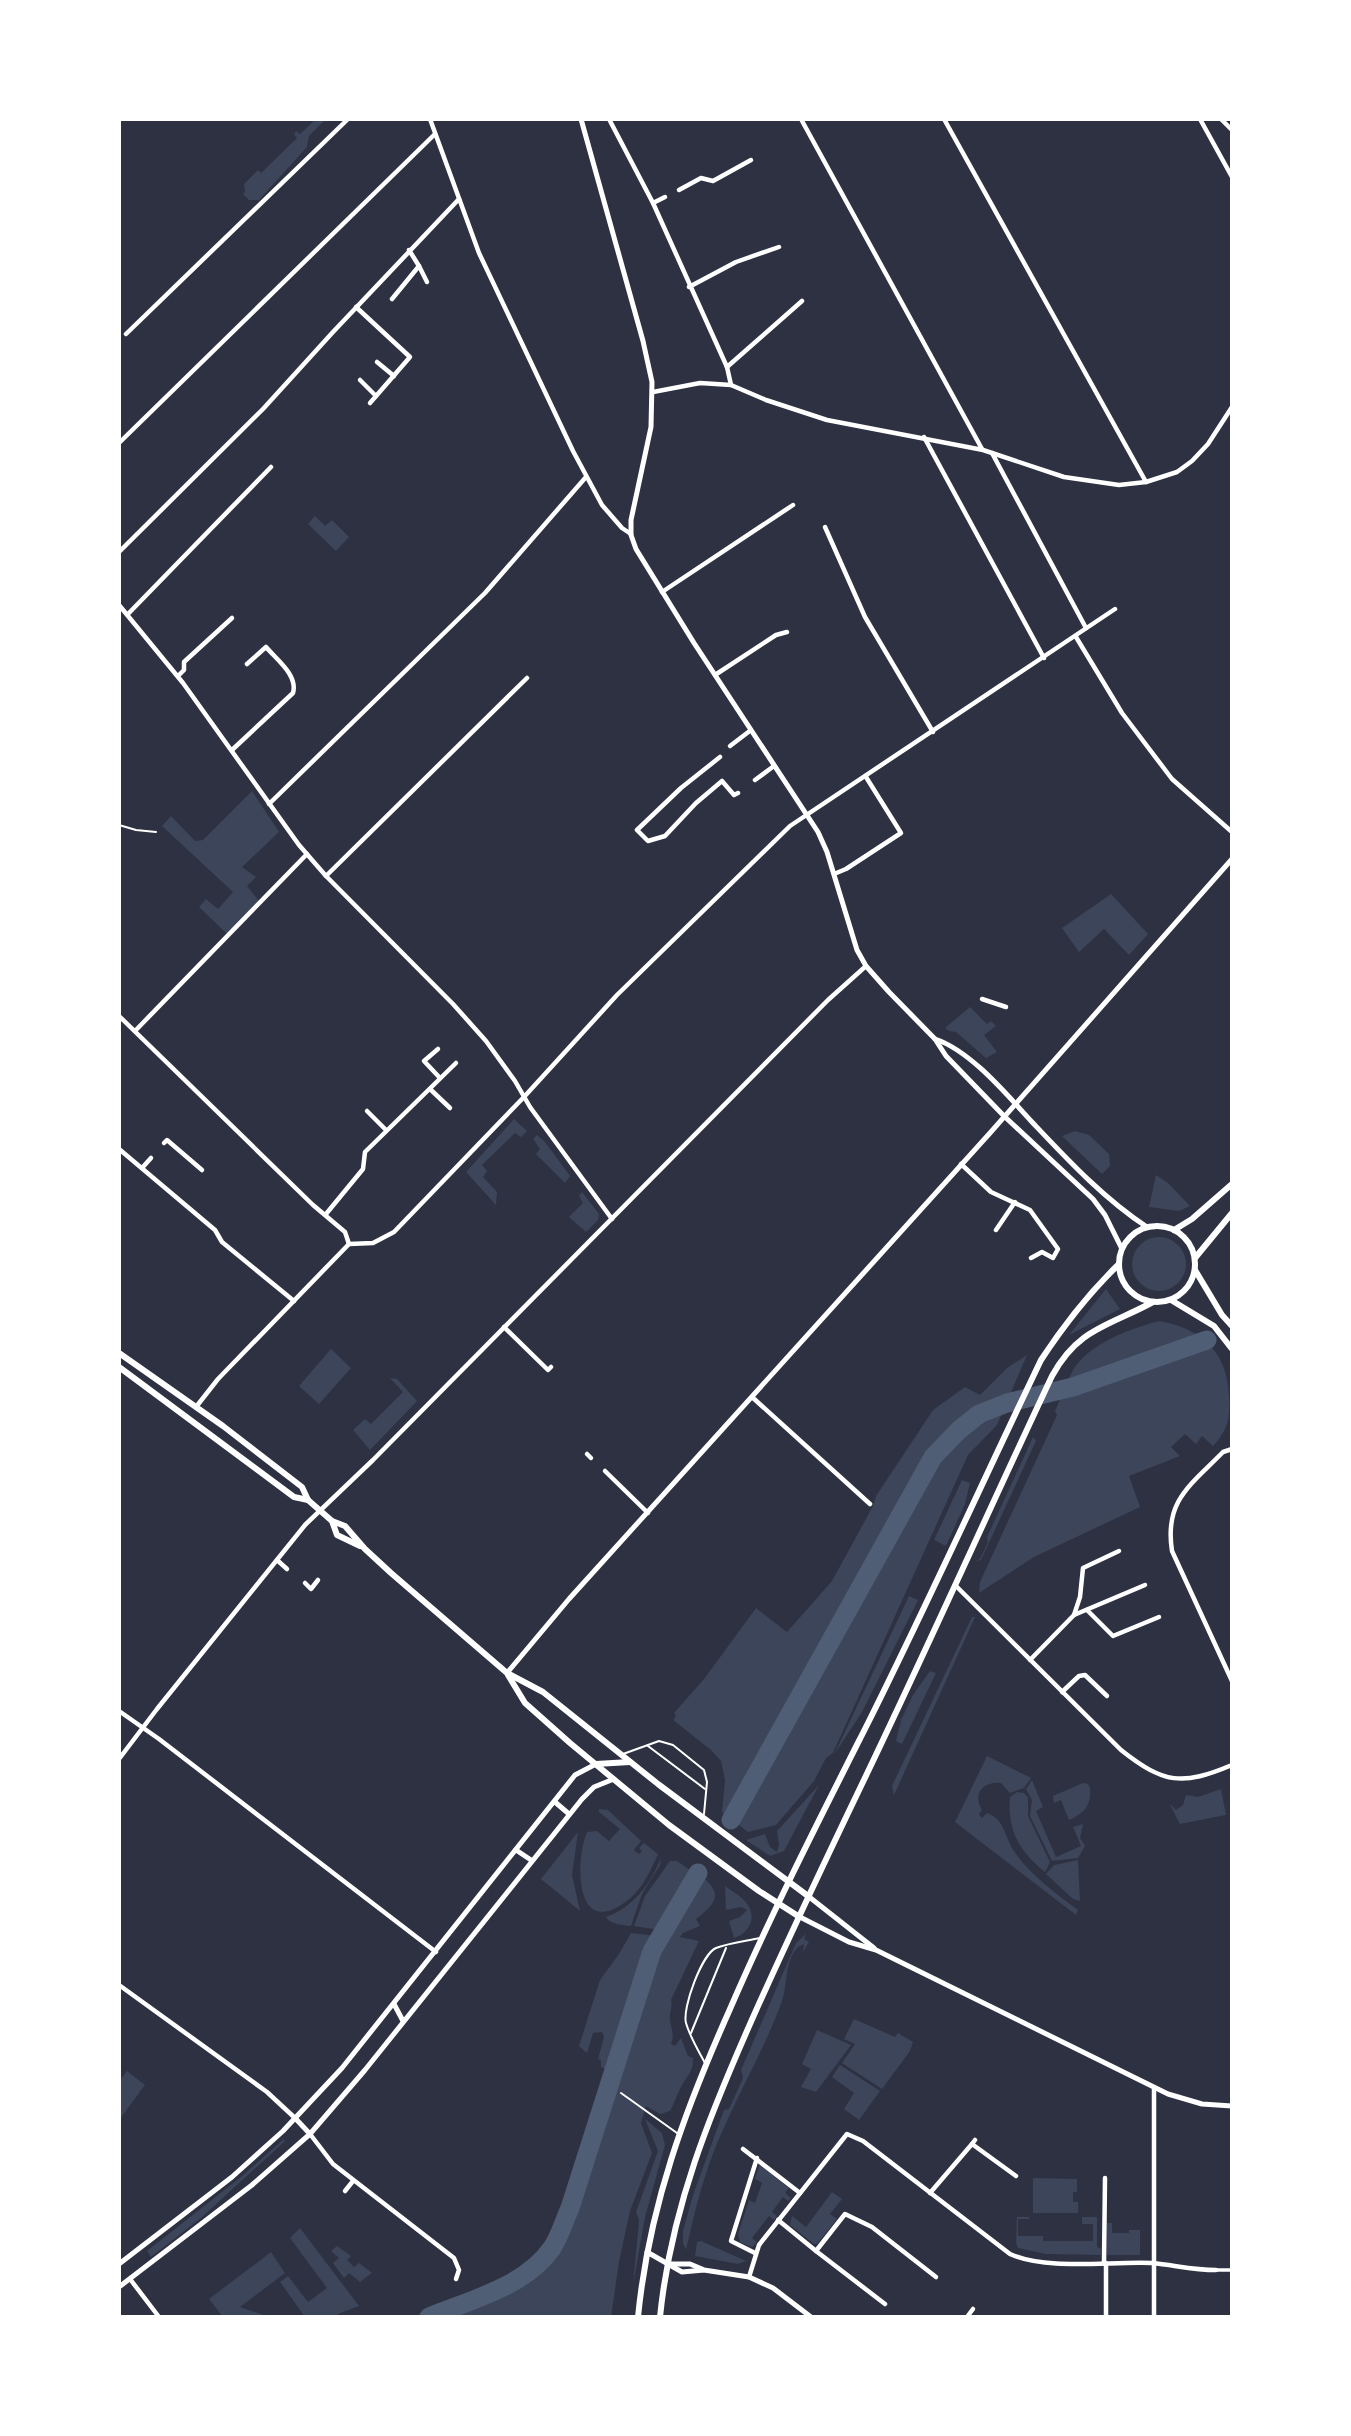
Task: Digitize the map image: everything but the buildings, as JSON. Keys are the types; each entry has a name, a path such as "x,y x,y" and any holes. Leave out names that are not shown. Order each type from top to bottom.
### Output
{"main road":[{"path":"1174,1230 1192,1219 1232,1184"},
{"path":"1195,1258 1232,1213"},
{"path":"660,2317 679,2214 700,2143 798,1916 1052,1376 1063,1356 1088,1333 1153,1302 1171,1300 1187,1288 1195,1270 1195,1258 1188,1241 1174,1230 1156,1226 1147,1227 1128,1240 1122,1250 1119,1264 1120,1273 1129,1290 1136,1296 1153,1302"},
{"path":"638,2317 656,2212 678,2133 761,1937 887,1685 1041,1360 1102,1280 1119,1264"},
{"path":"1195,1270 1232,1326"},
{"path":"1171,1300 1214,1326 1230,1346"},
{"path":"119,1353 302,1487 319,1510 332,1521 345,1526 365,1549 507,1673 543,1692 704,1819 808,1896"},
{"path":"127,1373 134,1364"},
{"path":"119,1367 294,1497 309,1500"},
{"path":"332,1521 337,1535 365,1549"},
{"path":"507,1673 526,1703 596,1764 702,1849 798,1916"},
{"path":"596,1764 630,1762"}],"street":[{"path":"126,334 348,119"},
{"path":"430,119 485,266 586,477 610,514 631,535 662,592 807,814 827,852 849,928 866,966 936,1039 946,1056 1003,1116 1093,1199 1105,1215 1122,1250"},
{"path":"581,119 643,341 653,391 651,427 632,509 631,535"},
{"path":"609,119 653,203 727,367 731,385"},
{"path":"801,119 983,450"},
{"path":"944,119 1146,482"},
{"path":"1200,119 1232,177"},
{"path":"1221,119 1232,130"},
{"path":"119,443 435,134"},
{"path":"679,190 701,178 713,181 751,160"},
{"path":"653,203 665,197"},
{"path":"119,552 263,410 459,199"},
{"path":"690,287 736,262 779,247"},
{"path":"409,250 427,282"},
{"path":"392,299 419,266"},
{"path":"727,367 802,301"},
{"path":"356,307 410,358 370,403"},
{"path":"377,362 394,376"},
{"path":"360,380 376,396"},
{"path":"653,391 700,383 731,385 827,421 983,450 1065,477 1119,485 1146,482 1177,472 1208,444 1232,407"},
{"path":"924,438 1044,658"},
{"path":"992,453 1086,628"},
{"path":"128,614 271,467"},
{"path":"269,804 485,593 586,477"},
{"path":"662,592 793,505"},
{"path":"825,527 869,625 933,732"},
{"path":"119,605 177,676 307,854 468,1020 515,1081 612,1219"},
{"path":"196,1407 218,1379 349,1244 373,1243 394,1232 634,978 790,826 1115,609"},
{"path":"177,676 184,670 184,662 232,618"},
{"path":"715,675 776,635 787,632"},
{"path":"1076,637 1122,713 1176,784 1232,832"},
{"path":"232,750 293,693 295,687 291,676 266,648 247,664"},
{"path":"326,876 527,678"},
{"path":"730,746 751,730"},
{"path":"720,757 681,788 637,830 648,841 665,836 696,803 722,781 734,795 738,793"},
{"path":"755,780 775,766"},
{"path":"834,874 846,869 901,832 866,777"},
{"path":"135,1031 307,854"},
{"path":"507,1673 553,1617 1232,859"},
{"path":"119,1759 319,1510 373,1460 828,1000 866,966"},
{"path":"982,999 1006,1007"},
{"path":"119,1016 313,1205 345,1232 349,1244"},
{"path":"936,1039 951,1046 989,1075 1119,1206 1147,1227"},
{"path":"438,1049 424,1061 440,1079"},
{"path":"326,1214 363,1170 365,1152 456,1063"},
{"path":"430,1089 450,1108"},
{"path":"367,1111 386,1130"},
{"path":"164,1143 167,1140 202,1170"},
{"path":"119,1149 294,1301"},
{"path":"142,1168 151,1158"},
{"path":"961,1164 987,1189 1030,1210 1058,1249 1053,1258 1042,1252 1031,1258"},
{"path":"996,1230 1014,1202"},
{"path":"504,1328 548,1370 551,1367"},
{"path":"752,1397 870,1504"},
{"path":"1232,1449 1223,1452 1180,1497 1171,1515 1169,1533 1172,1551 1232,1681"},
{"path":"605,1471 648,1513"},
{"path":"1074,1615 1080,1597 1083,1568 1119,1551"},
{"path":"277,1560 287,1569"},
{"path":"304,1583 311,1589 318,1580"},
{"path":"955,1585 1121,1750 1151,1771 1177,1780 1186,1780 1232,1765"},
{"path":"1030,1660 1074,1615 1145,1586"},
{"path":"1087,1610 1113,1636 1159,1617"},
{"path":"1062,1692 1079,1676 1085,1675 1107,1696"},
{"path":"119,1711 450,1963"},
{"path":"119,2264 232,2177 295,2118 342,2068 575,1775 596,1764"},
{"path":"119,2287 252,2185 310,2134 338,2103 569,1814 594,1787 614,1779"},
{"path":"555,1802 569,1814"},
{"path":"516,1850 531,1860"},
{"path":"808,1896 876,1950"},
{"path":"798,1916 849,1942 876,1950 1154,2088 1194,2103 1232,2106"},
{"path":"119,1985 267,2092 310,2134 333,2164 454,2258 458,2270 456,2279"},
{"path":"394,2004 403,2021"},
{"path":"1154,2088 1154,2317"},
{"path":"749,2277 755,2253 846,2134 863,2141 1010,2254 1022,2259 1046,2262 1154,2263 1180,2265 1185,2269 1232,2270"},
{"path":"930,2193 973,2142 1016,2176"},
{"path":"743,2149 800,2193"},
{"path":"755,2253 731,2241 757,2158"},
{"path":"1105,2178 1106,2317"},
{"path":"345,2191 353,2181"},
{"path":"816,2251 845,2214 872,2227 936,2277"},
{"path":"778,2220 885,2304"},
{"path":"648,2252 668,2264 690,2264 704,2270 749,2277 773,2288 811,2317"},
{"path":"130,2279 159,2317"},
{"path":"967,2317 973,2309"}],"lane":[{"path":"119,825 136,831 156,832"},
{"path":"621,1755 659,1741 669,1742 700,1766 706,1776 704,1819"},
{"path":"647,1745 705,1790"},
{"path":"705,2064 685,2013 696,1980 711,1951 761,1937"},
{"path":"691,2034 727,1946"},
{"path":"621,2093 678,2133"}],"shaded area":[{"path":"316,119 326,119 309,136 307,147 259,200 249,200 243,194 244,184 258,170 261,173 297,138 294,134 296,131 300,134"},
{"path":"315,516 325,526 332,520 349,537 336,551 308,524"},
{"path":"252,791 279,832 242,867 256,877 247,886 259,901 227,934 199,907 206,899 218,909 233,892 162,826 171,816 195,841 203,840"},
{"path":"1111,894 1148,934 1129,955 1104,929 1079,952 1062,928"},
{"path":"970,1007 987,1024 991,1021 996,1026 984,1035 997,1052 986,1058 956,1032 945,1028"},
{"path":"514,1119 527,1131 521,1137 515,1133 482,1165 487,1171 483,1177 497,1192 496,1205 466,1172"},
{"path":"1075,1131 1089,1135 1109,1154 1110,1166 1102,1174 1062,1136"},
{"path":"537,1135 570,1176 565,1183 536,1154 540,1149 533,1139"},
{"path":"1156,1175 1168,1183 1190,1206 1179,1211 1149,1207"},
{"path":"582,1192 599,1214 598,1220 586,1232 569,1217 583,1203 579,1196"},
{"path":"1159,1237 1178,1245 1186,1264 1178,1283 1159,1291 1140,1283 1132,1264 1140,1245"},
{"path":"1106,1289 1120,1309 1069,1335"},
{"path":"1159,1321 1174,1324 1199,1336 1209,1345 1224,1367 1229,1397 1228,1418 1222,1435 1213,1446 1202,1436 1196,1444 1185,1434 1171,1447 1180,1456 1129,1476 1140,1507 1034,1557 979,1593 980,1582 1057,1415 1055,1411 1073,1370 1089,1352 1111,1338"},
{"path":"331,1349 351,1368 319,1404 299,1386"},
{"path":"1027,1355 997,1425 968,1455 833,1753 826,1758 814,1781 776,1825 748,1832 722,1812 725,1780 721,1761 673,1720 676,1716 674,1713 704,1679 756,1608 787,1632 832,1581 876,1496 933,1410 965,1387 980,1395 1007,1368"},
{"path":"390,1378 397,1379 417,1401 370,1450 353,1430 365,1419 371,1424 403,1392"},
{"path":"1033,1437 1036,1441 981,1560 975,1561 980,1559 988,1542 987,1537"},
{"path":"962,1480 970,1483 965,1504 946,1546 934,1540"},
{"path":"909,1596 918,1600 862,1712 834,1755"},
{"path":"972,1617 975,1617 894,1795 892,1786"},
{"path":"930,1671 936,1673 902,1744 896,1741 901,1720 913,1695"},
{"path":"987,1756 1031,1778 1024,1788 1010,1793 1001,1783 984,1786 978,1799 982,1810 979,1814 982,1818 987,1813 997,1819 1020,1860 1078,1910 1076,1915 955,1822"},
{"path":"1032,1780 1043,1807 1036,1811 1056,1857 1081,1846 1073,1827 1083,1824 1080,1838 1085,1846 1078,1858 1052,1861 1030,1816 1032,1800 1026,1789"},
{"path":"1083,1783 1090,1788 1088,1804 1083,1812 1069,1820 1061,1800 1054,1803 1053,1796"},
{"path":"819,1785 784,1851 770,1856 746,1840 765,1834 770,1847 777,1852 777,1831"},
{"path":"1221,1789 1226,1815 1180,1824 1170,1805 1176,1810 1183,1805 1186,1795 1198,1797"},
{"path":"1017,1792 1028,1797 1028,1816 1050,1862 1045,1872 1028,1856 1013,1830 1010,1797"},
{"path":"599,1809 608,1810 641,1841 634,1850 639,1854 642,1851 639,1848 644,1843 658,1854 635,1893 624,1903 608,1911 596,1911 588,1903 581,1876 583,1845 587,1832 597,1831 609,1841 620,1829 599,1812"},
{"path":"578,1832 572,1875 580,1911 541,1879"},
{"path":"661,1858 660,1865 642,1894 631,1926 608,1920 606,1917 625,1907 640,1894"},
{"path":"1078,1860 1080,1901 1073,1899 1046,1874 1054,1865"},
{"path":"670,1861 677,1861 693,1872 659,1930 634,1926 645,1896"},
{"path":"700,1875 712,1887 715,1897 696,1919 700,1926 680,1937 699,1941 671,2000 670,2017 673,2034 671,2044 675,2046 681,2038 688,2056 693,2058 692,2067 670,2111 660,2114 646,2106 641,2123 652,2153 630,2211 611,2317 429,2317 512,2282 529,2271 552,2248 570,2208 653,1959"},
{"path":"725,1886 746,1902 752,1915 747,1929 734,1938 729,1921 740,1917 747,1910 741,1907 726,1910"},
{"path":"631,1933 657,1936 636,1981 611,2073 601,2067 601,2060 598,2059 604,2037 602,2032 593,2033 587,2053 579,2046 600,1980"},
{"path":"806,1934 804,1939 809,1942 803,1952 804,1944 793,1954 776,2018 710,2160 686,2250 683,2231 724,2110 729,2109 743,2078 741,2070 796,1943"},
{"path":"854,2019 895,2037 898,2033 913,2042 910,2051 882,2089 842,2063 855,2044 844,2039"},
{"path":"817,2030 851,2045 816,2092 801,2087 811,2069 802,2064"},
{"path":"840,2065 880,2091 859,2120 844,2109 854,2093 832,2077"},
{"path":"127,2071 145,2085 119,2120 119,2081"},
{"path":"645,2119 662,2133 665,2145 645,2217 633,2285 639,2220 636,2212 658,2151"},
{"path":"284,2139 285,2141 201,2218 151,2257 147,2251 241,2177"},
{"path":"760,2164 789,2188 785,2193 791,2198 788,2201 783,2197 772,2212 777,2216 774,2220 769,2216 752,2238 757,2242 752,2247 740,2242 738,2234 749,2200 755,2203 762,2183 755,2179"},
{"path":"1033,2178 1077,2179 1077,2192 1073,2192 1073,2202 1078,2202 1078,2213 1033,2213"},
{"path":"832,2192 842,2199 830,2214 837,2219 817,2244 814,2244 790,2225 792,2216 806,2227"},
{"path":"1017,2217 1029,2217 1018,2219 1018,2236 1043,2236 1043,2241 1093,2241 1093,2224 1082,2224 1082,2217 1097,2217 1097,2247 1101,2249 1101,2255 1046,2254 1018,2248"},
{"path":"1107,2223 1112,2223 1112,2233 1140,2230 1140,2255 1107,2255"},
{"path":"300,2228 359,2306 336,2317 305,2317 280,2282 288,2276 308,2302 327,2288 290,2238"},
{"path":"701,2241 746,2261 738,2264 695,2256 697,2242"},
{"path":"337,2246 351,2256 347,2260 354,2267 359,2263 372,2273 360,2282 349,2273 344,2278 333,2263 339,2258 331,2251"},
{"path":"271,2252 285,2273 240,2307 269,2317 223,2317 209,2299"}],"waterway":[{"path":"731,1820 933,1457 958,1431 979,1414 1007,1403 1073,1387 1207,1340"},
{"path":"429,2317 496,2291 527,2273 552,2248 570,2208 652,1951 698,1873"}]}
